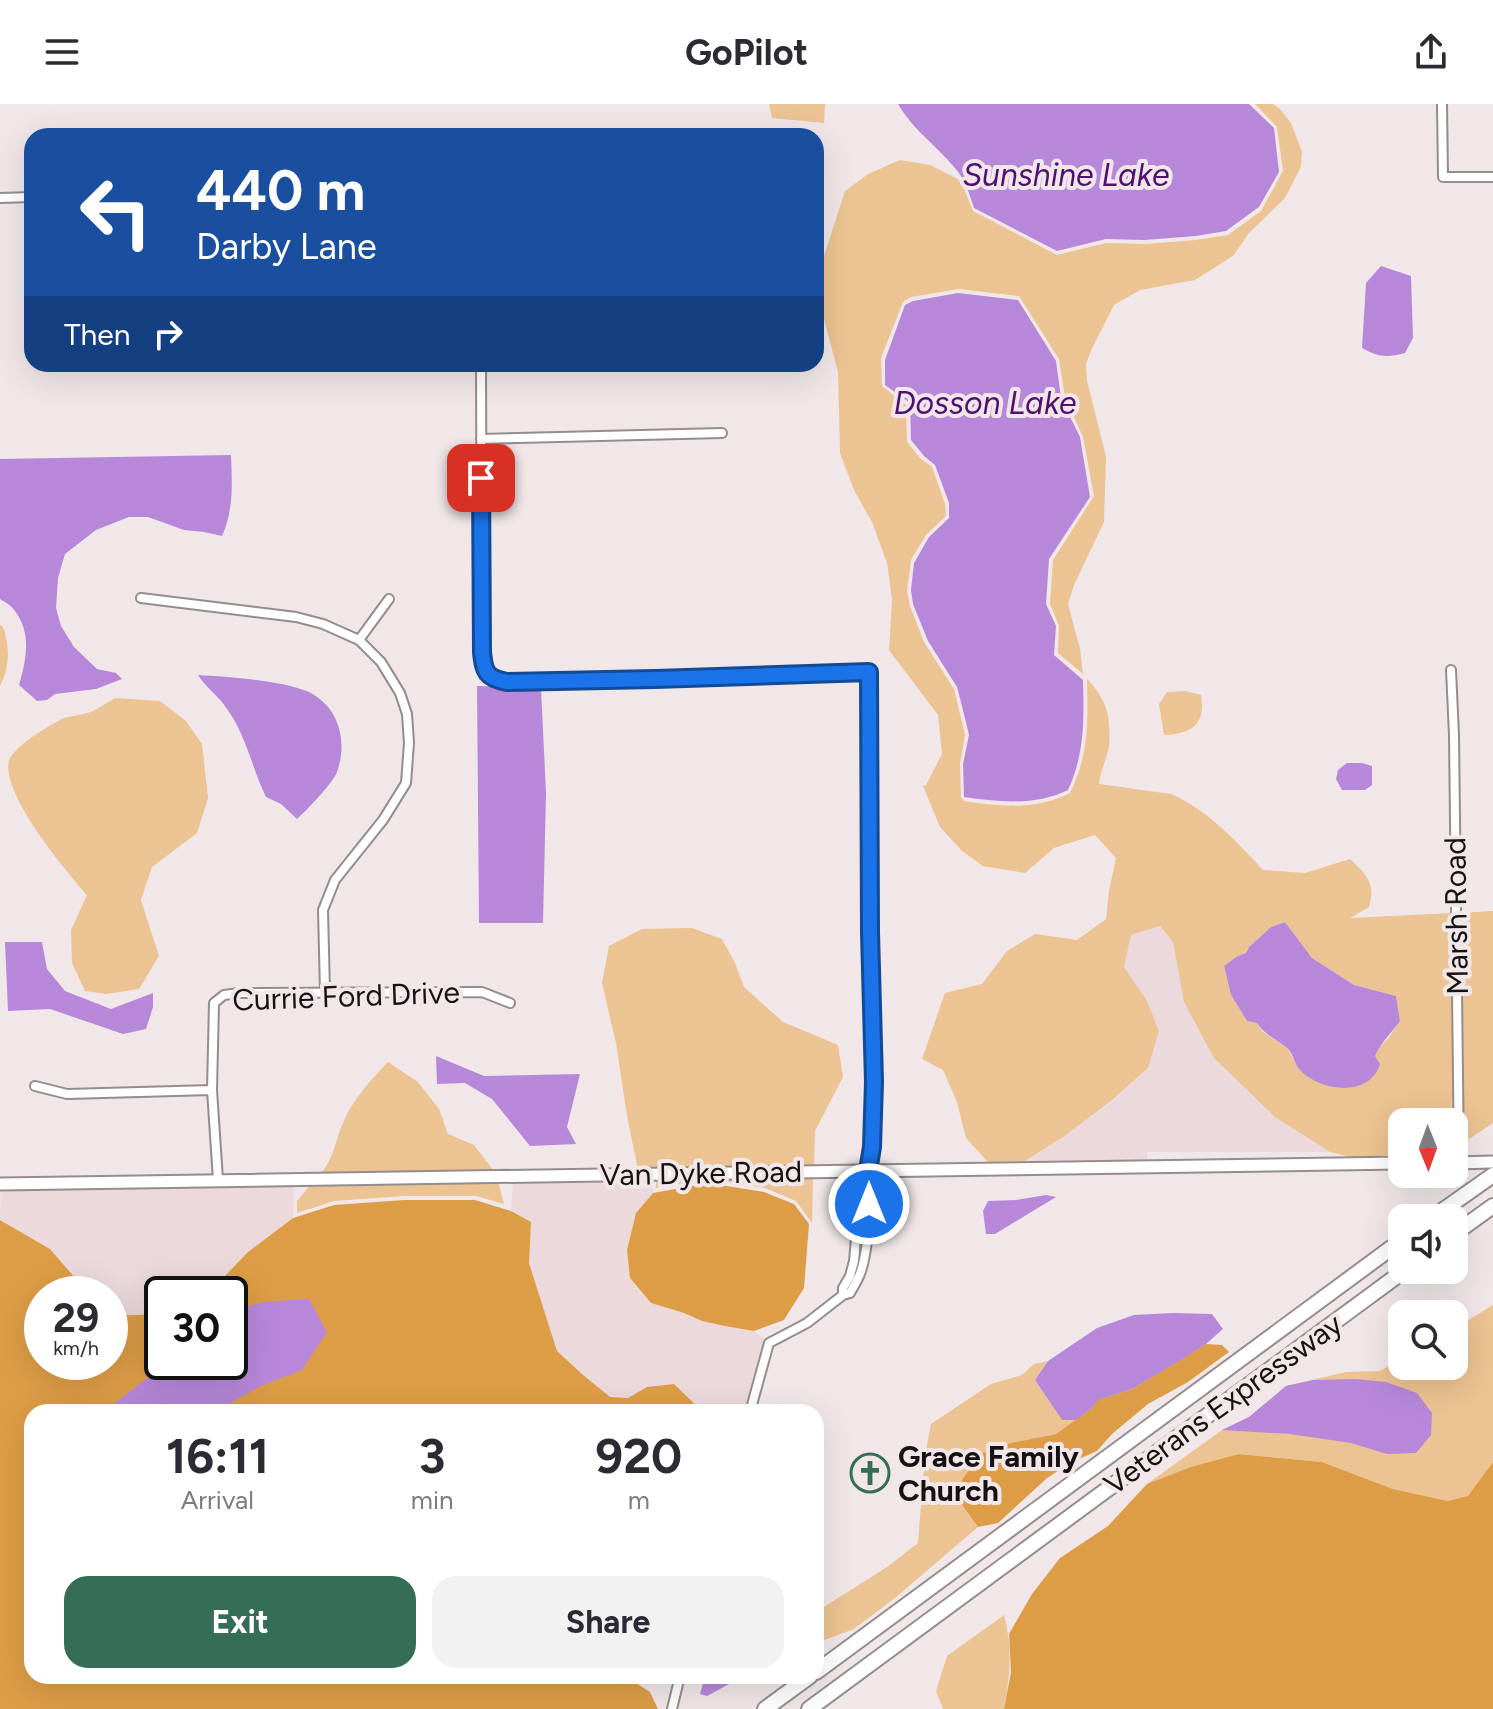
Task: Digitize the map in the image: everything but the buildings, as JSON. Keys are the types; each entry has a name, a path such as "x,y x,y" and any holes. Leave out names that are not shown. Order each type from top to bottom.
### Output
{"highway":[{"path":"1451,1204 1493,1175"},
{"path":"1468,1224 1493,1206"},
{"name":"Veterans Expressway","path":"824,1666 1388,1250"},
{"name":"Veterans Expressway","path":"809,1709 1388,1283"},
{"path":"765,1709 799,1684"}],"main road":[{"path":"1468,1162 1493,1162"},
{"name":"Van Dyke Road","path":"0,1184 1388,1163"}],"street":[{"path":"1442,104 1443,177 1493,177"},
{"path":"0,198 24,197"},
{"path":"481,372 482,652 487,675 507,682 869,672 874,1082 872,1147 868,1171 861,1183 854,1261 843,1295 807,1323 769,1343 752,1404"},
{"path":"481,439 722,433"},
{"path":"141,598 296,617 323,624 359,640 388,672 400,693 407,714 409,743 406,783 383,820 335,880 323,910 325,992"},
{"path":"359,640 389,599"},
{"name":"Marsh Road","path":"1451,670 1456,1108"},
{"name":"Currie Ford Drive","path":"218,1180 212,1090 214,1003 224,995 482,992 510,1003"},
{"path":"35,1086 67,1094 212,1090"},
{"path":"672,1709 678,1684"}],"shaded area":[{"path":"769,104 825,104 824,123 772,118"},
{"path":"1255,104 1273,104 1291,123 1302,152 1301,167 1285,198 1249,233 1233,256 1195,280 1140,290 1114,305 1092,348 1086,364 1087,381 1106,457 1104,522 1068,604 1083,674 1058,653 1059,626 1050,604 1053,560 1094,496 1083,437 1065,397 1059,359 1019,296 958,289 911,297 903,302 881,358 882,386 906,405 907,442 932,467 946,516 926,535 911,560 907,591 910,606 924,642 954,689 965,735 960,764 961,797 964,801 991,805 1032,805 1070,793 1084,751 1087,679 1103,702 1109,726 1109,746 1099,784 1171,794 1221,827 1263,870 1305,873 1350,859 1371,886 1371,899 1369,907 1350,918 1452,913 1455,1108 1388,1108 1388,1155 1359,1159 1330,1152 1275,1117 1214,1058 1184,1002 1173,942 1160,926 1131,935 1124,967 1146,999 1159,1031 1148,1068 1111,1101 1025,1161 988,1162 966,1138 957,1102 943,1070 922,1059 945,993 982,984 1007,951 1035,934 1077,940 1106,919 1116,858 1095,835 1054,848 1025,873 983,866 962,851 940,827 923,786 942,754 938,715 889,650 892,599 887,563 840,453 838,372 824,319 824,256 845,191 868,174 900,160 930,165 958,179 973,211 1057,255 1106,243 1145,244 1228,235 1261,211 1283,171 1277,127","holes":["1285,922 1312,958 1354,985 1396,996 1400,1021 1374,1056 1338,1088 1312,1079 1298,1068 1288,1049 1262,1031 1257,1023 1247,1021 1231,995 1224,966 1246,953 1271,927"]},
{"path":"0,625 5,634 8,657 0,686"},
{"path":"1186,691 1201,695 1199,720 1189,730 1164,735 1159,704 1167,692"},
{"path":"115,698 160,701 186,721 202,744 208,798 197,833 152,867 141,900 159,956 139,989 106,994 85,991 72,963 71,930 87,895 24,811 14,792 9,760 24,743 58,721 93,711"},
{"path":"1493,911 1493,1123 1468,1140 1468,1108 1463,1108 1460,913"},
{"path":"1160,926 1173,942 1184,1002 1275,1117 1330,1152 1147,1152 1147,1163 1026,1165 1021,1161 1026,1161 1066,1135 1111,1102 1148,1068 1146,999 1124,967 1131,935"},
{"path":"692,928 722,939 744,987 783,1022 838,1045 843,1077 815,1131 814,1167 638,1170 616,1043 602,983 609,946 642,929"},
{"path":"388,1062 418,1082 439,1109 448,1134 474,1145 494,1171 320,1174 328,1163 352,1106"},
{"path":"813,1177 812,1223 796,1201 765,1188 709,1179 656,1188 656,1179"},
{"path":"652,1178 653,1193 636,1213 627,1250 630,1278 651,1303 702,1321 754,1331 769,1343 752,1404 695,1404 674,1384 647,1387 628,1398 610,1397 557,1351 529,1263 531,1222 511,1211 513,1181"},
{"path":"498,1181 504,1204 476,1196 404,1196 334,1201 297,1213 297,1201 312,1183"},
{"path":"708,1183 764,1192 794,1204 809,1224 804,1288 784,1320 754,1331 702,1321 651,1303 630,1278 627,1250 636,1213 653,1193"},
{"path":"294,1184 293,1218 248,1252 225,1276 144,1276 144,1316 128,1317 128,1276 73,1276 50,1249 0,1220 1,1185"},
{"path":"404,1200 475,1200 511,1211 531,1222 529,1263 557,1351 610,1397 628,1398 647,1387 674,1384 695,1404 24,1404 24,1684 638,1684 650,1692 658,1709 0,1709 0,1220 50,1249 73,1276 24,1276 24,1380 128,1380 128,1315 144,1315 144,1380 248,1380 248,1276 225,1276 248,1252 293,1218 334,1205"},
{"path":"1493,1305 1493,1462 1468,1497 1448,1501 1393,1489 1322,1462 1239,1454 1147,1484 1222,1430 1249,1417 1286,1386 1346,1372 1380,1371 1388,1366 1388,1380 1468,1380 1468,1320"},
{"path":"1206,1344 1222,1345 1229,1352 1188,1382 1148,1404 1097,1451 1047,1478 998,1523 978,1527 962,1505 962,1480 981,1454 1006,1444 1056,1434 1092,1408 1097,1400 1132,1389"},
{"path":"1048,1361 1035,1380 1062,1420 1076,1420 1056,1434 1007,1444 981,1454 962,1505 978,1527 854,1629 824,1640 824,1607 887,1567 918,1543 925,1455 931,1424 991,1384 1022,1375 1034,1364"},
{"path":"1239,1454 1322,1462 1393,1489 1448,1501 1468,1496 1493,1462 1493,1709 1004,1709 1011,1672 1009,1634 1032,1594 1060,1558 1108,1526 1147,1484 1191,1467"},
{"path":"1004,1615 1010,1662 1004,1709 943,1709 936,1691 947,1656"}],"water":[{"name":"Sunshine Lake","path":"898,104 1249,104 1274,128 1279,172 1259,207 1226,231 1145,240 1106,239 1057,251 974,208 958,172"},
{"path":"1381,266 1411,276 1413,338 1405,353 1393,356 1378,355 1362,348 1366,283"},
{"name":"Dosson Lake","path":"958,293 1018,300 1056,361 1061,398 1080,437 1090,497 1049,559 1046,604 1056,626 1054,655 1083,680 1083,722 1078,763 1068,790 1043,799 1004,801 964,797 963,764 969,735 957,687 928,641 913,604 914,563 929,537 949,518 949,503 935,465 911,440 910,403 885,385 885,360 905,305"},
{"path":"231,455 230,506 222,536 184,530 148,517 129,517 96,530 65,554 58,578 56,608 61,626 74,647 97,669 116,673 122,679 96,689 55,694 47,700 37,701 19,685 25,657 24,628 14,609 0,599 0,459"},
{"path":"198,675 298,688 328,706 341,737 337,772 297,819 281,804 266,797 234,719"},
{"path":"477,686 541,688 546,793 543,923 479,923"},
{"path":"1347,763 1372,766 1372,785 1365,790 1342,790 1336,779 1338,770"},
{"path":"1285,922 1312,958 1354,985 1396,996 1400,1021 1377,1052 1375,1056 1380,1064 1366,1082 1343,1088 1319,1083 1308,1077 1299,1069 1287,1048 1257,1023 1247,1021 1231,995 1224,966 1246,953 1271,927"},
{"path":"5,942 42,942 47,969 65,991 111,1009 153,993 153,1007 146,1029 123,1034 50,1009 8,1011"},
{"path":"436,1056 484,1076 580,1074 567,1127 576,1144 530,1146 492,1099 465,1083 437,1084"},
{"path":"1046,1195 1056,1197 995,1234 986,1234 983,1211 988,1201"},
{"path":"309,1299 327,1332 302,1370 261,1386 228,1404 113,1404 145,1380 248,1380 248,1307 263,1302"},
{"path":"1212,1314 1223,1329 1206,1344 1132,1389 1098,1400 1076,1420 1062,1420 1035,1380 1048,1361 1097,1328 1134,1315"},
{"path":"1313,1380 1386,1382 1417,1393 1432,1413 1431,1435 1416,1453 1387,1454 1351,1443 1290,1434 1222,1430 1249,1417 1286,1386"},
{"path":"703,1684 729,1684 707,1696 700,1694"}],"place":[{"name":"Grace Family Church","path":"870,1473"}],"route":[{"path":"481,478 483,667 487,675 496,680 655,679 869,672 874,1082 869,1204"}]}
